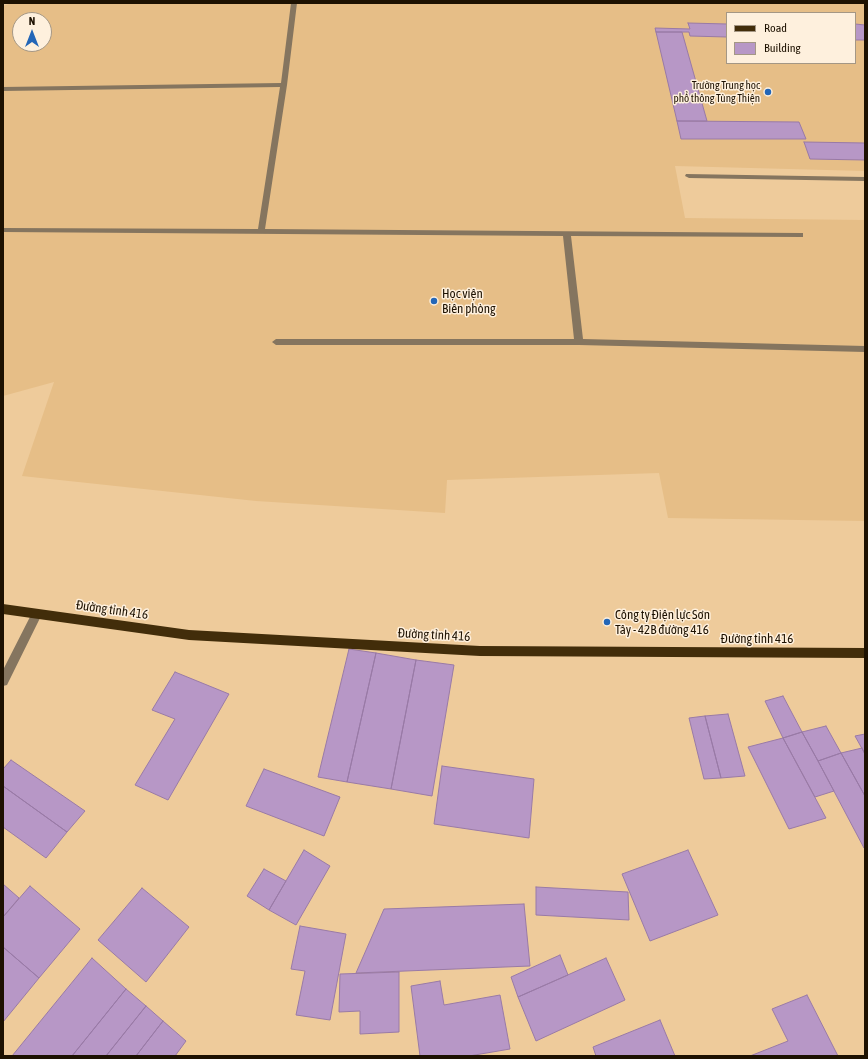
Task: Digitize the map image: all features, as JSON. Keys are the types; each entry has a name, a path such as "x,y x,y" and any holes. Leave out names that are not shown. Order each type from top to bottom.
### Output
{"main road":[{"name":"Đường tỉnh 416","path":"3,609 189,635 480,651 865,654"}],"street":[{"path":"261,232 284,85 294,3"},
{"path":"3,89 284,85"},
{"path":"689,176 865,179"},
{"path":"3,230 800,235"},
{"path":"567,233 579,342"},
{"path":"276,342 579,342 865,349"},
{"path":"3,681 37,614"}],"shaded area":[{"name":"Học viện Biên phòng","path":"12,3 865,3 865,171 675,166 685,218 865,220 865,521 668,518 659,473 447,480 445,513 256,501 22,476 54,382 3,396 3,6"}],"building":[{"path":"688,23 726,24 726,37 690,36 689,32 656,32 655,28 690,29"},
{"path":"856,24 865,25 865,40 856,40"},
{"path":"656,32 682,32 707,121 677,121"},
{"path":"677,121 799,122 806,139 681,139"},
{"path":"804,142 865,143 865,160 810,159"},
{"path":"349,649 376,653 347,782 318,777"},
{"path":"376,653 416,660 391,789 347,782"},
{"path":"416,660 454,665 432,796 391,789"},
{"path":"175,672 229,694 168,800 135,785 175,719 152,710"},
{"path":"783,696 802,732 783,738 765,701"},
{"path":"728,714 745,776 721,778 705,716"},
{"path":"705,716 721,778 704,779 689,718"},
{"path":"826,726 841,753 818,761 802,732"},
{"path":"802,732 834,791 815,797 783,738"},
{"path":"865,734 865,754 855,736"},
{"path":"783,738 826,818 789,829 748,747"},
{"path":"862,748 865,754 865,796 841,753"},
{"path":"841,753 865,796 864,848 818,761"},
{"path":"11,760 85,811 67,832 3,786 3,769"},
{"path":"442,766 534,779 529,838 434,824"},
{"path":"264,769 340,797 324,836 246,806"},
{"path":"3,786 67,832 46,858 3,827"},
{"path":"304,850 330,866 296,925 269,910"},
{"path":"688,850 718,915 650,941 622,874"},
{"path":"264,869 286,881 269,910 247,896"},
{"path":"3,884 19,898 3,917"},
{"path":"30,886 80,929 39,978 3,947 3,917"},
{"path":"536,887 628,892 629,920 536,915"},
{"path":"142,888 189,927 146,982 98,940"},
{"path":"524,904 530,966 356,973 384,909"},
{"path":"300,926 346,934 330,1020 296,1015 305,971 291,969"},
{"path":"3,947 39,978 3,1022"},
{"path":"560,955 568,975 518,997 511,977"},
{"path":"92,958 126,989 72,1056 12,1056"},
{"path":"606,958 625,1000 536,1041 518,997"},
{"path":"399,972 399,1032 360,1034 360,1011 339,1012 340,974"},
{"path":"440,981 444,1005 500,995 510,1049 469,1056 420,1056 411,986"},
{"path":"126,989 146,1006 106,1056 72,1056"},
{"path":"807,995 838,1056 750,1056 788,1041 772,1009"},
{"path":"146,1006 163,1021 136,1056 106,1056"},
{"path":"660,1020 675,1056 596,1056 593,1047"},
{"path":"163,1021 186,1041 175,1056 136,1056"}],"place":[{"name":"Trường Trung học phổ thông Tùng Thiện","path":"768,92"},
{"name":"Học viện Biên phòng","path":"434,301"},
{"name":"Công ty Điện lực Sơn Tây - 42B đường 416","path":"607,622"}]}
